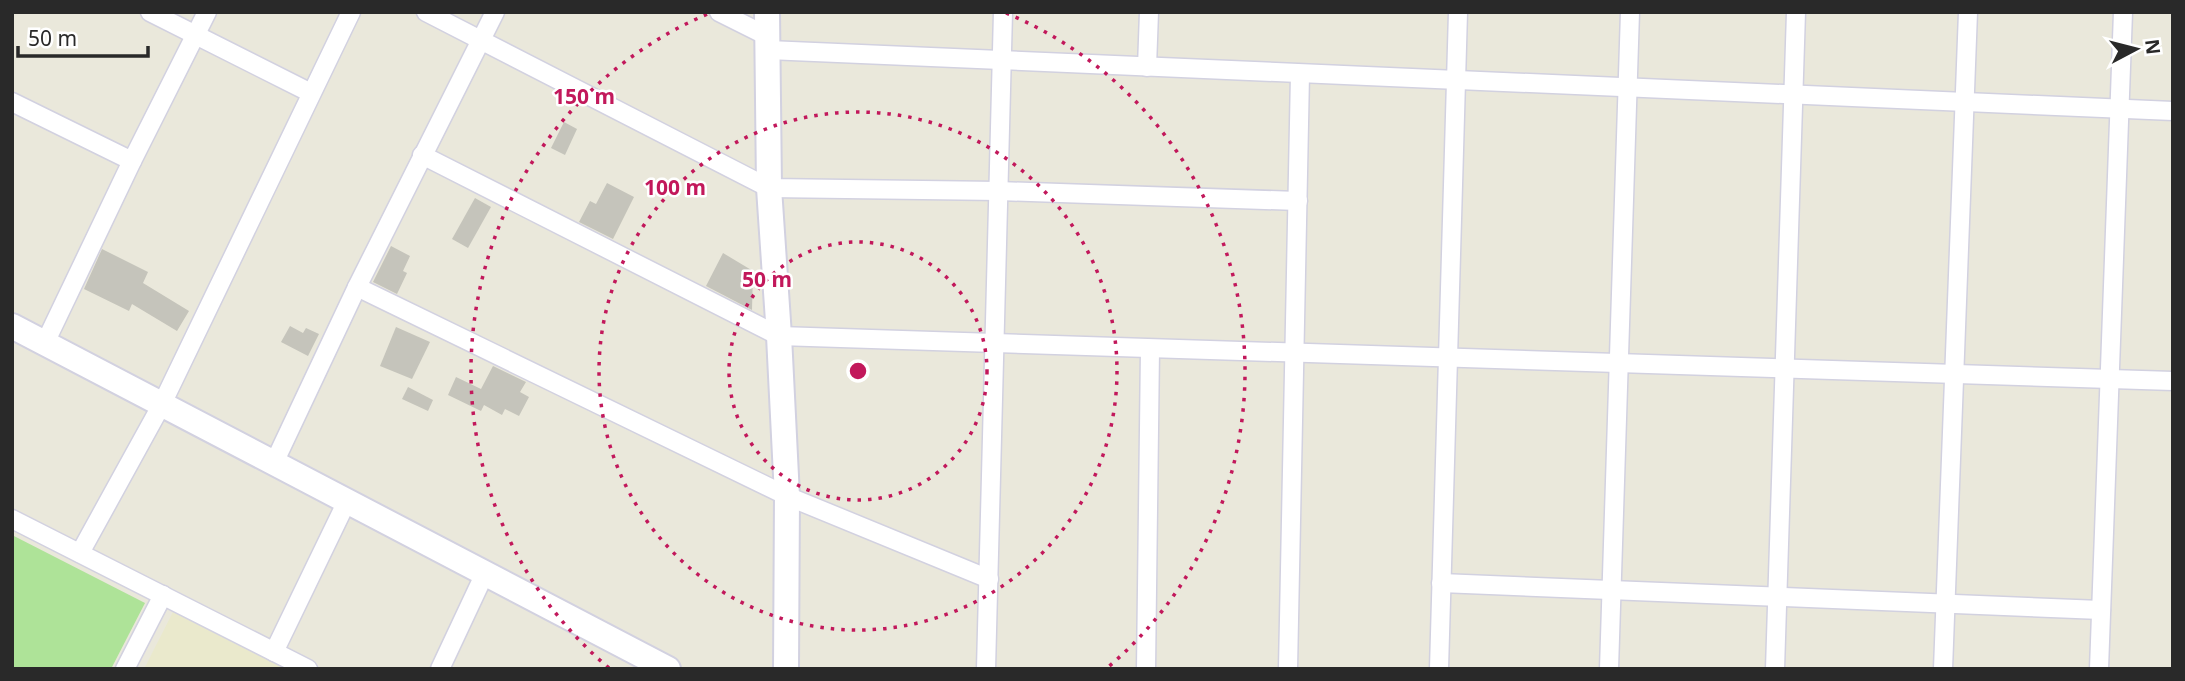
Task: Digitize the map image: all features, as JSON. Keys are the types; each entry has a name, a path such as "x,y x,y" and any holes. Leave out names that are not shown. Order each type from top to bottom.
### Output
{"main road":[{"path":"768,33 769,188 787,496 786,669"},
{"path":"12,326 668,669"}],"street":[{"path":"150,12 311,93"},
{"path":"46,343 132,161 207,12"},
{"path":"80,553 162,404 351,12"},
{"path":"274,463 357,287 495,12"},
{"path":"719,12 768,33 1002,61 2173,111"},
{"path":"986,669 1003,12"},
{"path":"1147,67 1149,12"},
{"path":"1439,669 1458,12"},
{"path":"1609,669 1630,12"},
{"path":"1774,669 1796,12"},
{"path":"1943,669 1968,12"},
{"path":"2099,669 2123,12"},
{"path":"435,14 769,188 999,191 1298,201"},
{"path":"1289,669 1300,74"},
{"path":"12,102 132,161"},
{"path":"422,155 779,336 2173,381"},
{"path":"357,287 787,496 989,579"},
{"path":"1146,669 1150,349"},
{"path":"274,652 348,501"},
{"path":"12,519 307,669"},
{"path":"440,669 485,573"},
{"path":"1441,583 2101,610"},
{"path":"125,669 163,595"}],"shaded area":[{"path":"175,608 291,669 144,669"}],"green space":[{"path":"12,535 145,603 111,669 12,669"}],"building":[{"path":"564,122 577,129 565,155 551,148"},
{"path":"607,183 634,197 613,239 579,222 590,201 596,204"},
{"path":"475,198 491,207 468,248 452,239"},
{"path":"391,246 410,256 403,271 407,273 397,294 373,282"},
{"path":"102,249 148,272 143,283 189,311 177,331 132,304 129,311 84,289"},
{"path":"723,253 753,271 752,310 706,286"},
{"path":"290,326 303,333 306,328 319,334 308,356 281,342"},
{"path":"396,327 430,342 412,379 380,366"},
{"path":"493,366 526,382 520,392 529,397 519,416 505,409 502,415 484,405 481,411 448,395 456,377 481,389"},
{"path":"408,387 433,400 428,411 402,399"}]}
